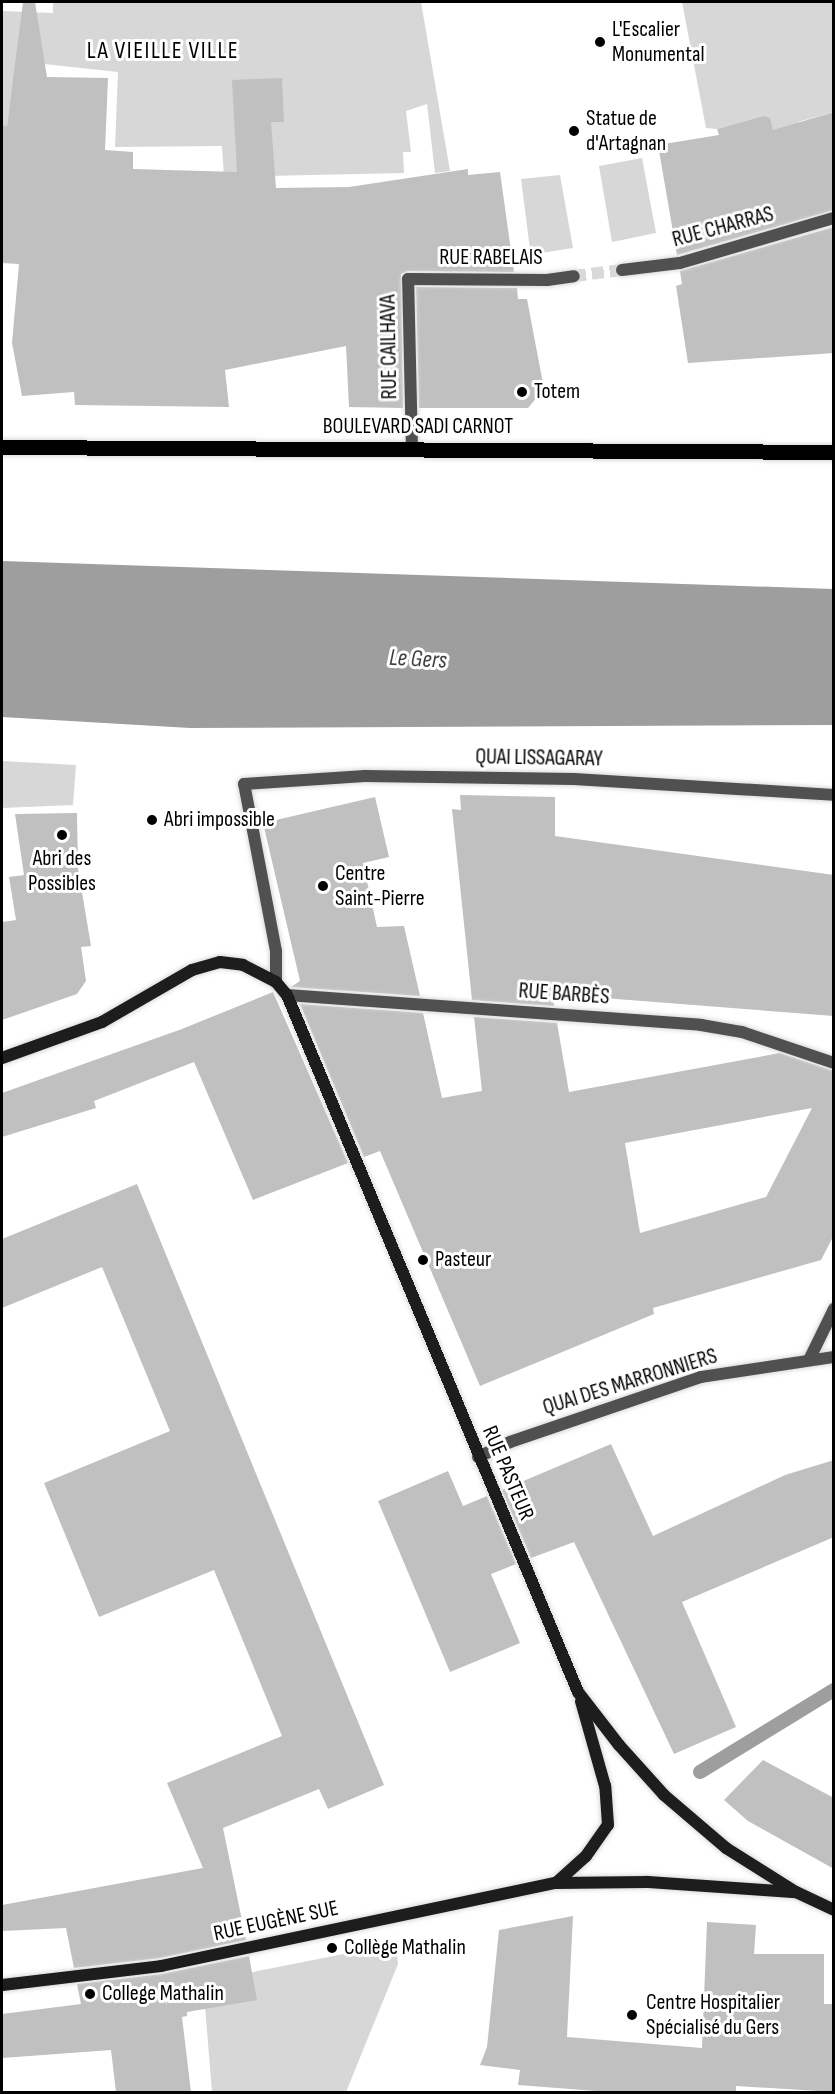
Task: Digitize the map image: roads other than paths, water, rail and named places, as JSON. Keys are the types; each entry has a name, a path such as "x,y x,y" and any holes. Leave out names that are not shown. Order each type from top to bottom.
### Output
{"main road":[{"name":"BOULEVARD SADI CARNOT","path":"2,447 834,452"},
{"path":"2,1058 102,1022 192,970 220,962 243,965 276,981"},
{"name":"RUE PASTEUR","path":"276,981 287,995 578,1692 619,1745 664,1795 726,1848 796,1892"},
{"path":"556,1883 586,1856 608,1825 605,1786 578,1692"},
{"name":"RUE EUGÈNE SUE","path":"2,1985 161,1966 556,1883 647,1882 796,1892"},
{"path":"796,1892 834,1910"}],"street":[{"name":"RUE CHARRAS","path":"622,270 680,263 834,218"},
{"name":"RUE RABELAIS","path":"408,279 547,280 574,276"},
{"name":"RUE CAILHAVA","path":"408,279 412,450"},
{"name":"QUAI LISSAGARAY","path":"276,981 276,951 243,784 365,776 574,779 834,795"},
{"name":"RUE BARBÈS","path":"287,995 701,1025 742,1032 834,1063"},
{"path":"810,1358 834,1309"},
{"name":"QUAI DES MARRONNIERS","path":"478,1457 510,1442 701,1377 810,1358 834,1357"}],"water":[{"name":"Le Gers","path":"2,561 833,589 833,725 190,728 2,717"}],"waterway":[{"path":"700,1772 834,1690"}],"tunnel":[{"path":"574,276 622,270"}],"place":[{"name":"L'Escalier Monumental","path":"600,42"},
{"name":"Statue de d'Artagnan","path":"574,131"},
{"name":"Totem","path":"522,392"},
{"name":"Abri impossible","path":"152,820"},
{"name":"Abri des Possibles","path":"62,835"},
{"name":"Centre Saint-Pierre","path":"323,886"},
{"name":"Pasteur","path":"423,1260"},
{"name":"Collège Mathalin","path":"332,1948"},
{"name":"College Mathalin","path":"90,1994"},
{"name":"Centre Hospitalier Spécialisé du Gers","path":"632,2015"}],"district":[{"name":"LA VIEILLE VILLE","path":"163,51"}]}
